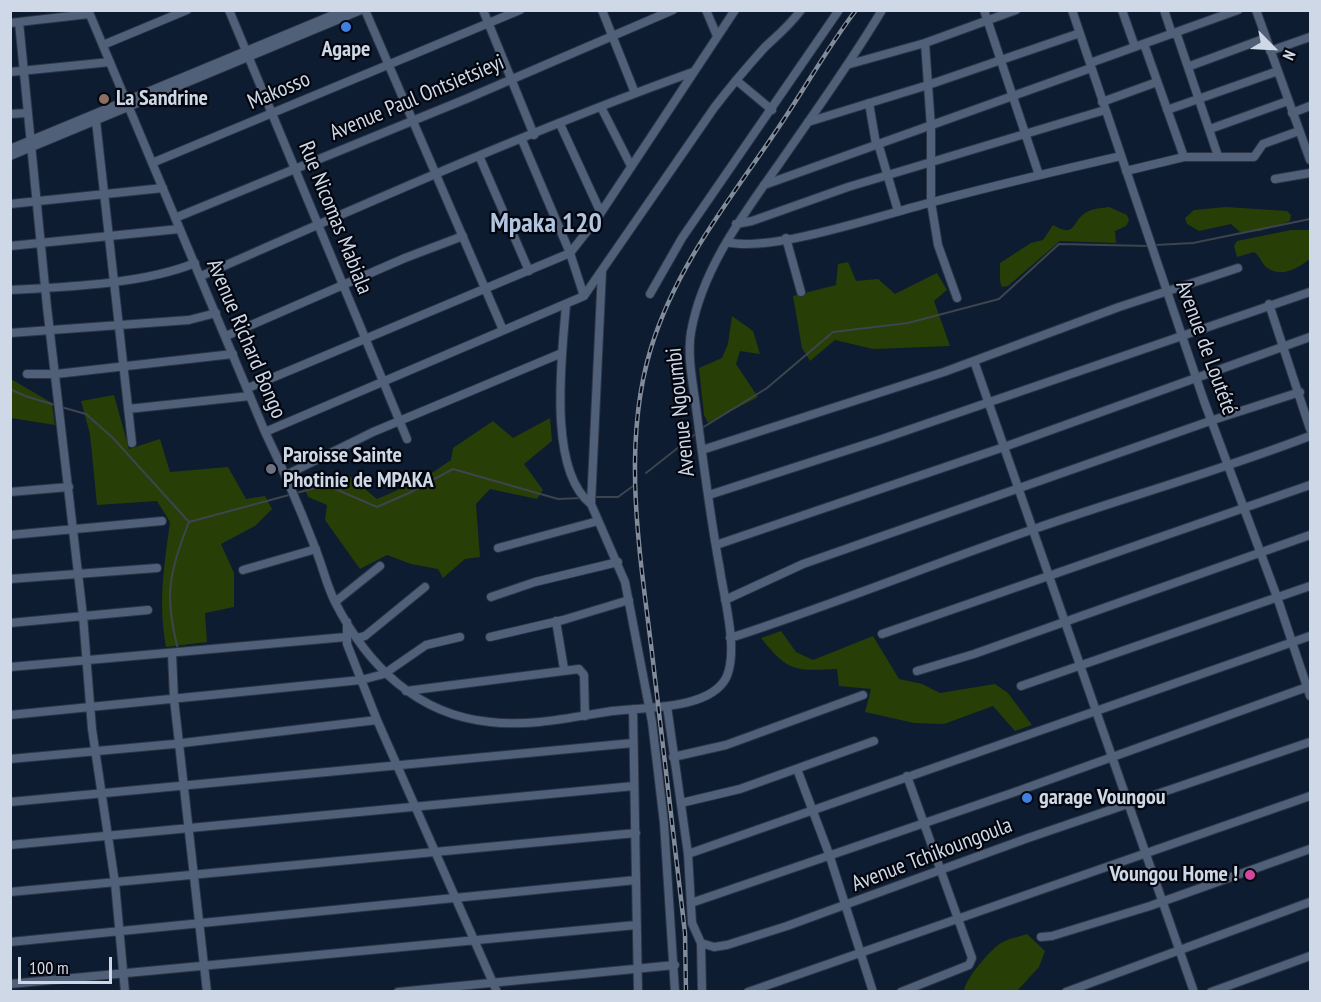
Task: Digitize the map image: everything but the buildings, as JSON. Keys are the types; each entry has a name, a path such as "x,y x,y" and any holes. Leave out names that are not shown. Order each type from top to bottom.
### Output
{"street":[{"path":"103,45 187,10"},
{"name":"Rue Nicomas Mabiala","path":"230,10 246,56 295,168 406,439"},
{"path":"246,56 345,10"},
{"path":"10,156 32,144 128,104 363,10 389,64 504,330"},
{"path":"483,10 534,135"},
{"name":"Makosso","path":"152,163 519,10"},
{"path":"602,10 635,93"},
{"name":"Avenue Paul Ontsietsieyi","path":"175,218 673,10"},
{"path":"706,10 717,36"},
{"path":"128,409 249,392 570,253 735,10"},
{"path":"265,432 584,296 665,177 736,80 788,27 801,10"},
{"path":"650,294 682,238 839,10"},
{"name":"Avenue Ngoumbi","path":"663,706 699,699 719,687 729,666 730,638 702,450 690,355 691,333 712,270 736,224 850,64 882,10"},
{"path":"984,10 1039,175"},
{"path":"850,64 925,43 1016,10"},
{"name":"Avenue de Loutété","path":"1072,10 1182,335 1311,696"},
{"path":"1122,10 1135,47"},
{"path":"1164,10 1190,66 1218,156"},
{"path":"1209,10 1212,20"},
{"path":"764,185 807,172 878,144 1013,97 1135,47 1238,10"},
{"path":"1256,10 1311,160"},
{"path":"89,12 15,22 32,144 40,243 125,992"},
{"name":"Avenue Richard Bongo","path":"89,12 265,432 286,475 335,602 357,638 384,674 437,710 465,719 493,723 585,716 663,706"},
{"path":"808,122 928,85 1080,33"},
{"path":"1270,51 1311,37"},
{"path":"1190,66 1266,38"},
{"path":"925,43 931,127 931,202 938,245 957,298"},
{"path":"1144,44 1184,157"},
{"path":"10,72 110,62"},
{"path":"1167,110 1278,71"},
{"path":"201,276 317,225 601,107 693,72"},
{"path":"736,80 772,110"},
{"path":"736,224 752,221 848,187 930,165 1026,134 1104,106 1157,82"},
{"path":"1210,129 1288,101"},
{"path":"869,103 878,144 898,211"},
{"path":"10,149 32,144 96,121 128,104"},
{"path":"1292,113 1311,106"},
{"path":"601,107 631,166"},
{"path":"10,114 27,112"},
{"path":"96,121 132,443"},
{"path":"560,124 600,211"},
{"path":"1126,171 1184,157 1218,156 1231,159 1254,157 1263,144 1299,131"},
{"path":"522,140 570,253 584,296"},
{"path":"727,242 738,244 786,238 836,228 931,202 1121,156"},
{"path":"480,158 529,271"},
{"path":"1275,179 1311,173"},
{"path":"10,204 162,188"},
{"path":"10,246 179,229"},
{"path":"225,336 463,236"},
{"path":"786,238 801,292"},
{"path":"10,290 45,288 166,273 195,263"},
{"path":"702,450 974,361 1167,291 1238,268"},
{"path":"591,504 602,271"},
{"path":"709,495 989,403 1269,304 1311,292"},
{"path":"1269,304 1311,429"},
{"path":"566,305 560,399 564,451 578,491 591,504 618,562 629,600 649,707 664,824 675,964 675,992"},
{"path":"10,333 119,323 189,320 216,313"},
{"path":"716,545 1005,447 1284,348 1311,336"},
{"path":"286,475 399,422 562,353"},
{"path":"27,374 56,374 233,354"},
{"path":"974,361 1164,900 1194,992"},
{"path":"725,600 803,564 1213,420 1300,393"},
{"path":"730,638 890,583 1034,529 1229,467 1311,436"},
{"path":"882,634 1245,510 1311,485"},
{"path":"10,492 69,487"},
{"path":"10,535 162,521"},
{"path":"498,548 598,521"},
{"path":"917,671 974,654 1311,535"},
{"path":"243,570 316,549"},
{"path":"492,597 535,582 618,562"},
{"path":"335,602 380,566"},
{"path":"10,579 157,568"},
{"path":"1021,686 1311,586"},
{"path":"357,638 365,636 425,587"},
{"path":"490,637 629,600"},
{"path":"10,623 148,610"},
{"path":"556,621 564,669"},
{"path":"347,622 345,638 377,720 496,988"},
{"path":"688,854 1311,636"},
{"path":"10,715 361,680 384,674 426,645 460,637"},
{"path":"10,667 345,638"},
{"path":"172,654 174,699 207,992"},
{"path":"406,691 564,669 583,671 585,716"},
{"path":"691,903 924,821 1015,792 1309,686"},
{"path":"673,757 726,745 863,695"},
{"path":"663,706 688,854 692,923 701,943 702,992"},
{"path":"633,709 638,992"},
{"path":"10,759 180,744 377,720"},
{"path":"681,803 740,789 874,741"},
{"name":"Avenue Tchikoungoula","path":"701,943 714,947 727,945 846,907 1028,838 1311,742"},
{"path":"10,801 633,743"},
{"path":"797,769 829,854 873,992"},
{"path":"900,992 969,965 972,958 943,870 908,776"},
{"path":"10,845 634,786"},
{"path":"748,992 959,920 1103,867 1148,855 1311,796"},
{"path":"10,892 636,833"},
{"path":"1041,937 1052,936 1164,900 1311,849"},
{"path":"10,942 118,929 636,880"},
{"path":"1066,992 1180,948 1311,902"},
{"path":"10,984 636,925"},
{"path":"1211,992 1311,956"},
{"path":"398,992 496,988 637,967 675,964"}],"green space":[{"path":"1109,207 1127,215 1129,220 1126,226 1115,231 1116,243 1060,241 1008,286 1002,287 1000,263 1031,243 1043,240 1053,225 1061,229 1071,229 1083,214 1094,209"},
{"path":"1226,207 1287,211 1291,215 1290,221 1260,231 1240,232 1231,224 1199,231 1187,224 1185,218 1194,210"},
{"path":"1291,230 1310,230 1310,259 1295,269 1284,272 1272,270 1266,267 1254,252 1237,257 1234,246 1237,241"},
{"path":"848,262 856,281 878,279 895,294 937,273 947,290 934,301 950,346 873,349 835,340 810,361 802,348 793,296 836,285 838,264"},
{"path":"732,316 753,331 760,354 740,351 736,364 758,397 708,423 704,415 699,368 722,358 728,344"},
{"path":"11,379 52,403 55,425 11,418"},
{"path":"114,395 129,449 160,439 170,472 228,467 246,499 265,496 272,509 255,526 221,544 234,573 234,607 205,613 207,642 166,647 162,599 170,522 157,501 97,505 90,434 81,401"},
{"path":"550,418 552,441 524,464 543,490 537,499 490,489 476,504 480,557 465,559 443,578 438,569 411,564 387,555 360,569 325,520 327,505 308,497 302,482 348,475 377,499 423,479 451,460 453,448 493,421 513,438"},
{"path":"781,631 796,652 813,660 873,636 899,679 922,684 940,693 995,684 1008,693 1032,725 1015,731 993,706 944,724 914,723 865,712 871,689 839,686 837,669 811,670 793,667 778,657 761,638"},
{"path":"1027,934 1045,951 1039,967 1017,991 964,991 974,972 992,950 1006,941"}],"waterway":[{"path":"1155,245 1193,243 1310,219"},
{"path":"702,428 767,388 833,332 908,323 999,299 1059,244 1149,246"},
{"path":"10,389 55,405"},
{"path":"61,407 86,414 113,438 189,522 326,485 377,507 453,469 558,499 581,498"},
{"path":"646,473 698,432"},
{"path":"593,497 618,497 633,486"},
{"path":"178,649 171,614 171,584 177,555 189,522"}],"railway":[{"path":"686,992 685,933 638,539 635,461 642,385 651,348 663,315 694,253 856,10"}],"place":[{"name":"Agape","path":"346,27"},
{"name":"La Sandrine","path":"104,99"},
{"name":"Paroisse Sainte Photinie de MPAKA","path":"271,469"},
{"name":"garage Voungou","path":"1027,798"},
{"name":"Voungou Home !","path":"1250,875"}],"district":[{"name":"Mpaka 120","path":"546,224"}]}
